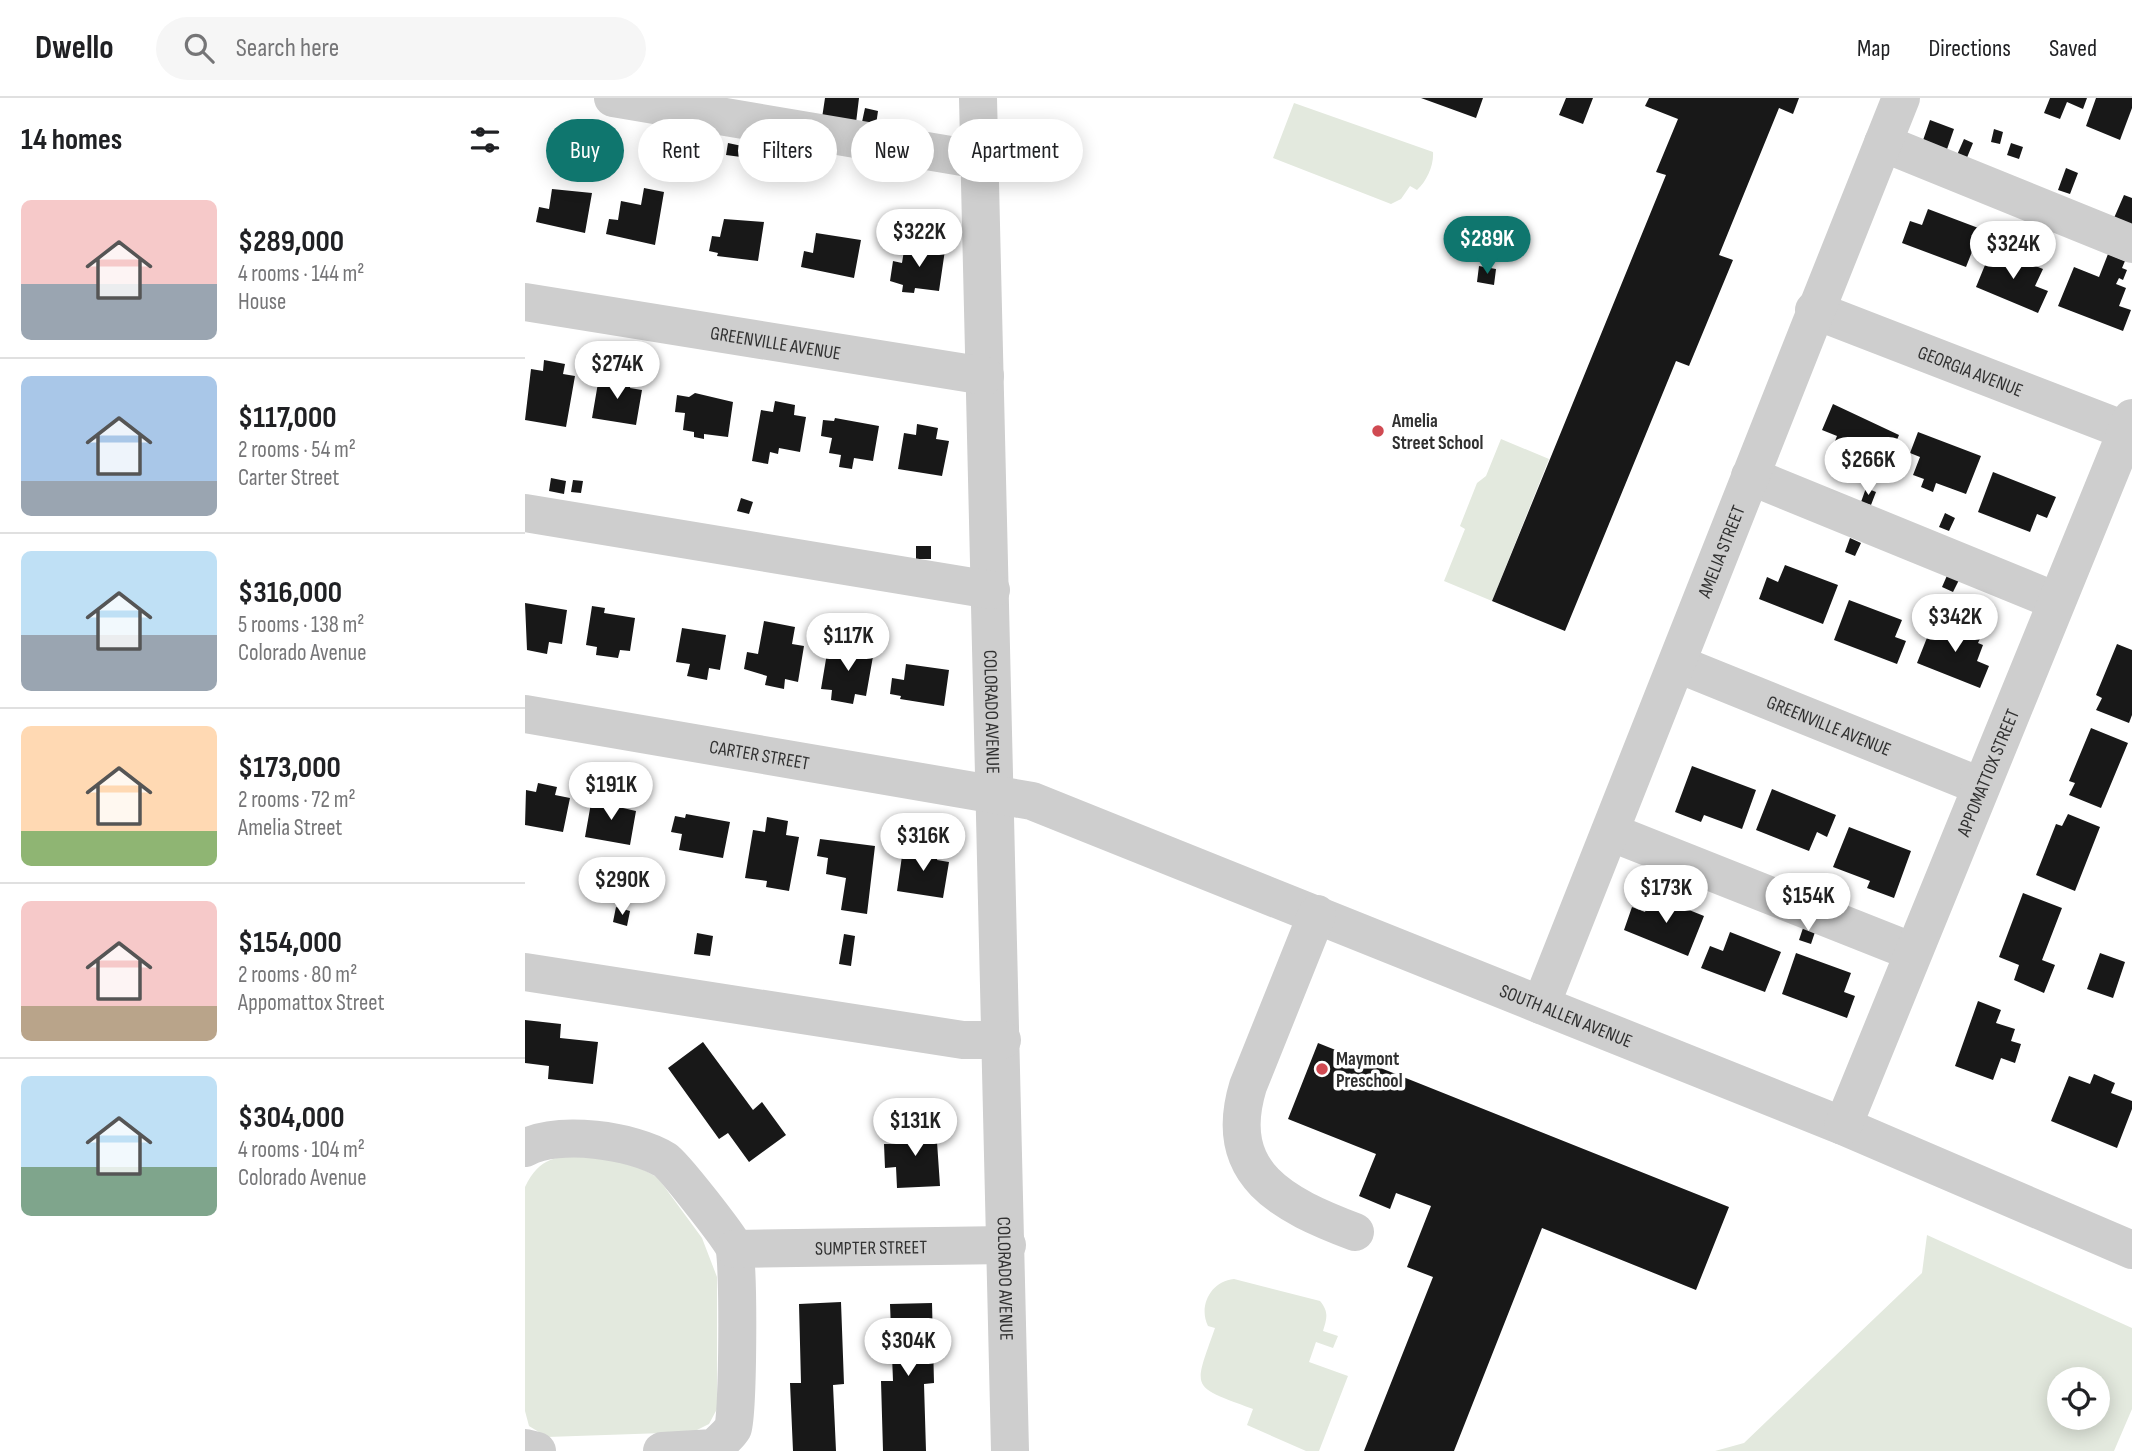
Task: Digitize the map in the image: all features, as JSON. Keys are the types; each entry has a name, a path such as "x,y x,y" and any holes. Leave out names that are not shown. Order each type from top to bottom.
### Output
{"street":[{"path":"613,98 948,155"},
{"name":"COLORADO AVENUE","path":"978,98 979,119"},
{"name":"AMELIA STREET","path":"1541,1005 1678,664 1814,310 1901,98"},
{"path":"1883,143 2132,244"},
{"name":"COLORADO AVENUE","path":"981,182 1010,1451"},
{"name":"GREENVILLE AVENUE","path":"525,302 985,376"},
{"name":"GEORGIA AVENUE","path":"1814,310 2129,425"},
{"name":"APPOMATTOX STREET","path":"1843,1126 2129,425"},
{"path":"1750,476 2056,601"},
{"path":"525,513 991,590"},
{"name":"GREENVILLE AVENUE","path":"1678,664 1980,786"},
{"name":"CARTER STREET","path":"525,714 995,795"},
{"name":"SOUTH ALLEN AVENUE","path":"995,795 1032,801 1317,914 1843,1126 2132,1250"},
{"path":"1611,832 1913,952"},
{"path":"1317,914 1248,1086 1242,1107 1241,1130 1247,1157 1258,1177 1281,1199 1307,1214 1355,1233"},
{"path":"525,972 964,1040 1002,1040"},
{"path":"525,1148 564,1139 600,1140 637,1147 666,1161 735,1249 736,1397 733,1428 714,1448 662,1451"},
{"name":"SUMPTER STREET","path":"735,1249 1007,1245"},
{"path":"525,1448 537,1451"}],"shaded area":[{"path":"1294,103 1433,152 1427,177 1417,190 1410,186 1401,199 1391,204 1273,158"},
{"path":"1501,439 1549,459 1492,601 1444,581 1465,529 1460,526 1477,483 1486,476"},
{"path":"589,1154 632,1163 658,1178 702,1238 717,1277 717,1409 709,1424 693,1432 547,1437 529,1426 525,1411 525,1187 537,1169 550,1160"},
{"path":"1927,1235 2132,1328 2132,1409 2114,1451 1715,1451 1744,1443 1922,1273"},
{"path":"1234,1279 1320,1301 1325,1308 1323,1331 1338,1336 1333,1348 1316,1342 1309,1362 1348,1376 1319,1451 1306,1451 1247,1425 1253,1409 1217,1395 1202,1383 1203,1364 1215,1328 1208,1326 1205,1318 1206,1303 1213,1289"}],"building":[{"path":"825,98 859,98 856,119 851,119 851,122 822,118"},
{"path":"1421,98 1483,98 1476,118"},
{"path":"1566,98 1593,98 1583,124 1559,115"},
{"path":"1649,98 1799,98 1793,114 1779,108 1719,255 1733,260 1689,366 1676,361 1565,631 1492,601 1666,175 1656,172 1678,119 1645,106"},
{"path":"2050,98 2087,98 2083,109 2067,102 2060,119 2044,113"},
{"path":"2096,98 2132,98 2132,108 2120,140 2086,126"},
{"path":"865,108 878,111 877,119 863,119"},
{"path":"1930,120 1954,129 1945,155 1921,146"},
{"path":"1994,129 2003,132 2000,144 1991,142"},
{"path":"1964,139 1973,143 1966,160 1957,155"},
{"path":"728,143 738,145 738,157 726,155"},
{"path":"2011,143 2023,147 2019,159 2007,155"},
{"path":"2066,168 2078,173 2070,194 2058,190"},
{"path":"644,188 664,192 655,245 606,234 609,219 618,220 621,201 641,205"},
{"path":"552,189 592,193 585,233 536,222 539,207 549,209"},
{"path":"2124,195 2132,198 2132,225 2114,218"},
{"path":"1928,209 1981,229 1966,267 1902,243 1910,221 1922,225"},
{"path":"724,219 764,222 758,261 717,256 718,253 709,251 712,236 720,237"},
{"path":"816,233 861,240 854,278 801,267 804,251 813,253"},
{"path":"905,244 945,250 939,291 915,288 914,293 902,292 903,285 890,281 893,261 902,263"},
{"path":"1992,248 2043,269 2035,286 2048,291 2038,313 1976,287"},
{"path":"2108,254 2125,261 2122,268 2127,270 2123,280 2119,278 2116,284 2126,288 2119,306 2131,310 2123,331 2058,306 2074,267 2099,277"},
{"path":"1479,266 1496,269 1494,285 1477,282"},
{"path":"544,360 565,364 563,374 575,376 566,427 525,420 531,369 543,371"},
{"path":"612,374 632,377 630,388 642,390 636,425 592,418 598,383 609,385"},
{"path":"695,393 733,402 728,437 704,434 704,439 694,437 694,432 683,430 685,413 675,412 677,395 689,397"},
{"path":"775,401 795,405 794,415 806,417 800,452 779,448 778,454 770,452 768,464 752,461 761,410 773,412"},
{"path":"1833,404 1899,435 1883,473 1855,461 1852,468 1840,463 1842,457 1831,451 1837,436 1822,430"},
{"path":"835,418 879,426 873,461 854,458 852,469 839,467 841,455 829,453 832,438 821,436 823,420 834,421"},
{"path":"917,424 938,428 936,439 949,441 942,476 898,469 904,433 916,435"},
{"path":"1918,432 1981,456 1966,494 1936,483 1933,492 1921,487 1924,479 1913,475 1920,457 1910,453"},
{"path":"1993,472 2056,497 2047,518 2037,514 2030,532 1978,512"},
{"path":"551,478 566,481 564,494 549,491"},
{"path":"573,480 583,481 581,493 571,492"},
{"path":"1866,488 1876,492 1871,505 1861,502"},
{"path":"741,498 753,502 749,514 737,511"},
{"path":"1945,513 1955,518 1949,531 1939,527"},
{"path":"1850,538 1861,543 1855,556 1845,552"},
{"path":"916,546 931,546 931,559 916,559"},
{"path":"1785,565 1838,585 1823,624 1759,599 1767,577 1778,582"},
{"path":"1949,571 1961,576 1953,592 1942,587"},
{"path":"1849,600 1902,620 1895,637 1906,641 1897,664 1834,640"},
{"path":"525,603 567,610 562,644 549,642 547,654 527,650"},
{"path":"592,606 605,608 604,613 635,618 630,651 620,650 618,658 596,655 597,647 586,645"},
{"path":"764,621 795,627 792,644 804,646 798,682 785,679 784,689 765,685 767,676 744,669 747,652 758,654"},
{"path":"1963,622 1984,630 1978,643 1983,645 1977,661 1989,666 1980,688 1917,663 1932,625 1958,635"},
{"path":"682,628 726,635 720,670 709,668 707,680 687,676 690,664 676,662"},
{"path":"859,643 875,645 866,696 855,694 853,704 831,700 832,690 821,689 827,653 838,655 839,646 858,650"},
{"path":"2117,644 2132,650 2132,715 2129,723 2096,710 2102,698 2096,695"},
{"path":"906,664 949,670 944,706 900,699 901,696 890,694 892,678 904,680"},
{"path":"2091,728 2128,743 2101,808 2069,795 2075,783 2069,781"},
{"path":"1692,766 1756,790 1742,829 1704,815 1701,822 1675,812"},
{"path":"538,783 557,787 555,795 570,798 563,832 525,825 526,790 536,792"},
{"path":"1772,789 1836,815 1827,837 1817,832 1809,851 1756,830"},
{"path":"606,796 625,799 623,808 636,811 630,845 585,837 591,803 605,805"},
{"path":"686,814 730,822 723,858 679,850 682,834 671,832 675,816 685,818"},
{"path":"2068,814 2100,827 2075,891 2036,875 2056,824 2062,826"},
{"path":"767,817 788,821 786,835 799,837 789,891 766,887 767,881 745,878 753,830 765,832"},
{"path":"1849,827 1911,851 1894,898 1867,888 1870,881 1833,867"},
{"path":"820,839 875,846 867,914 841,910 846,878 826,874 828,858 817,856"},
{"path":"915,845 939,849 937,860 949,862 943,898 897,891 902,856 913,858"},
{"path":"2023,893 2062,908 2042,960 2055,965 2044,993 2014,980 2019,965 1999,957"},
{"path":"1652,895 1704,916 1688,956 1624,930 1632,907 1645,912"},
{"path":"616,907 630,911 627,926 613,922"},
{"path":"1805,922 1817,926 1811,944 1799,940"},
{"path":"1730,932 1781,952 1765,992 1701,968 1710,946 1723,951"},
{"path":"697,933 713,936 710,956 694,954"},
{"path":"844,934 855,936 851,966 839,964"},
{"path":"1796,953 1851,973 1844,992 1855,996 1847,1018 1782,994"},
{"path":"2100,953 2125,962 2113,998 2087,989"},
{"path":"1978,1001 2001,1010 1996,1023 2015,1029 2011,1041 2021,1044 2015,1063 2001,1058 1993,1080 1955,1066"},
{"path":"525,1020 561,1024 560,1038 598,1042 593,1084 548,1079 549,1066 525,1063"},
{"path":"703,1042 753,1110 762,1102 786,1135 749,1162 728,1133 719,1139 668,1068"},
{"path":"1318,1043 1729,1207 1696,1290 1542,1228 1454,1451 1364,1451 1433,1277 1407,1267 1431,1206 1396,1193 1390,1209 1359,1196 1376,1154 1288,1119"},
{"path":"2094,1074 2115,1083 2111,1093 2132,1101 2132,1109 2117,1148 2051,1121 2069,1076 2090,1084"},
{"path":"936,1127 940,1186 897,1188 896,1167 885,1168 884,1144 897,1144 896,1130"},
{"path":"841,1302 844,1384 833,1385 836,1451 793,1451 790,1383 801,1383 799,1304"},
{"path":"932,1303 934,1383 924,1384 926,1451 883,1451 881,1381 893,1381 890,1304"}],"place":[{"name":"Amelia Street School","path":"1378,431"},
{"name":"Maymont Preschool","path":"1322,1069"}]}
